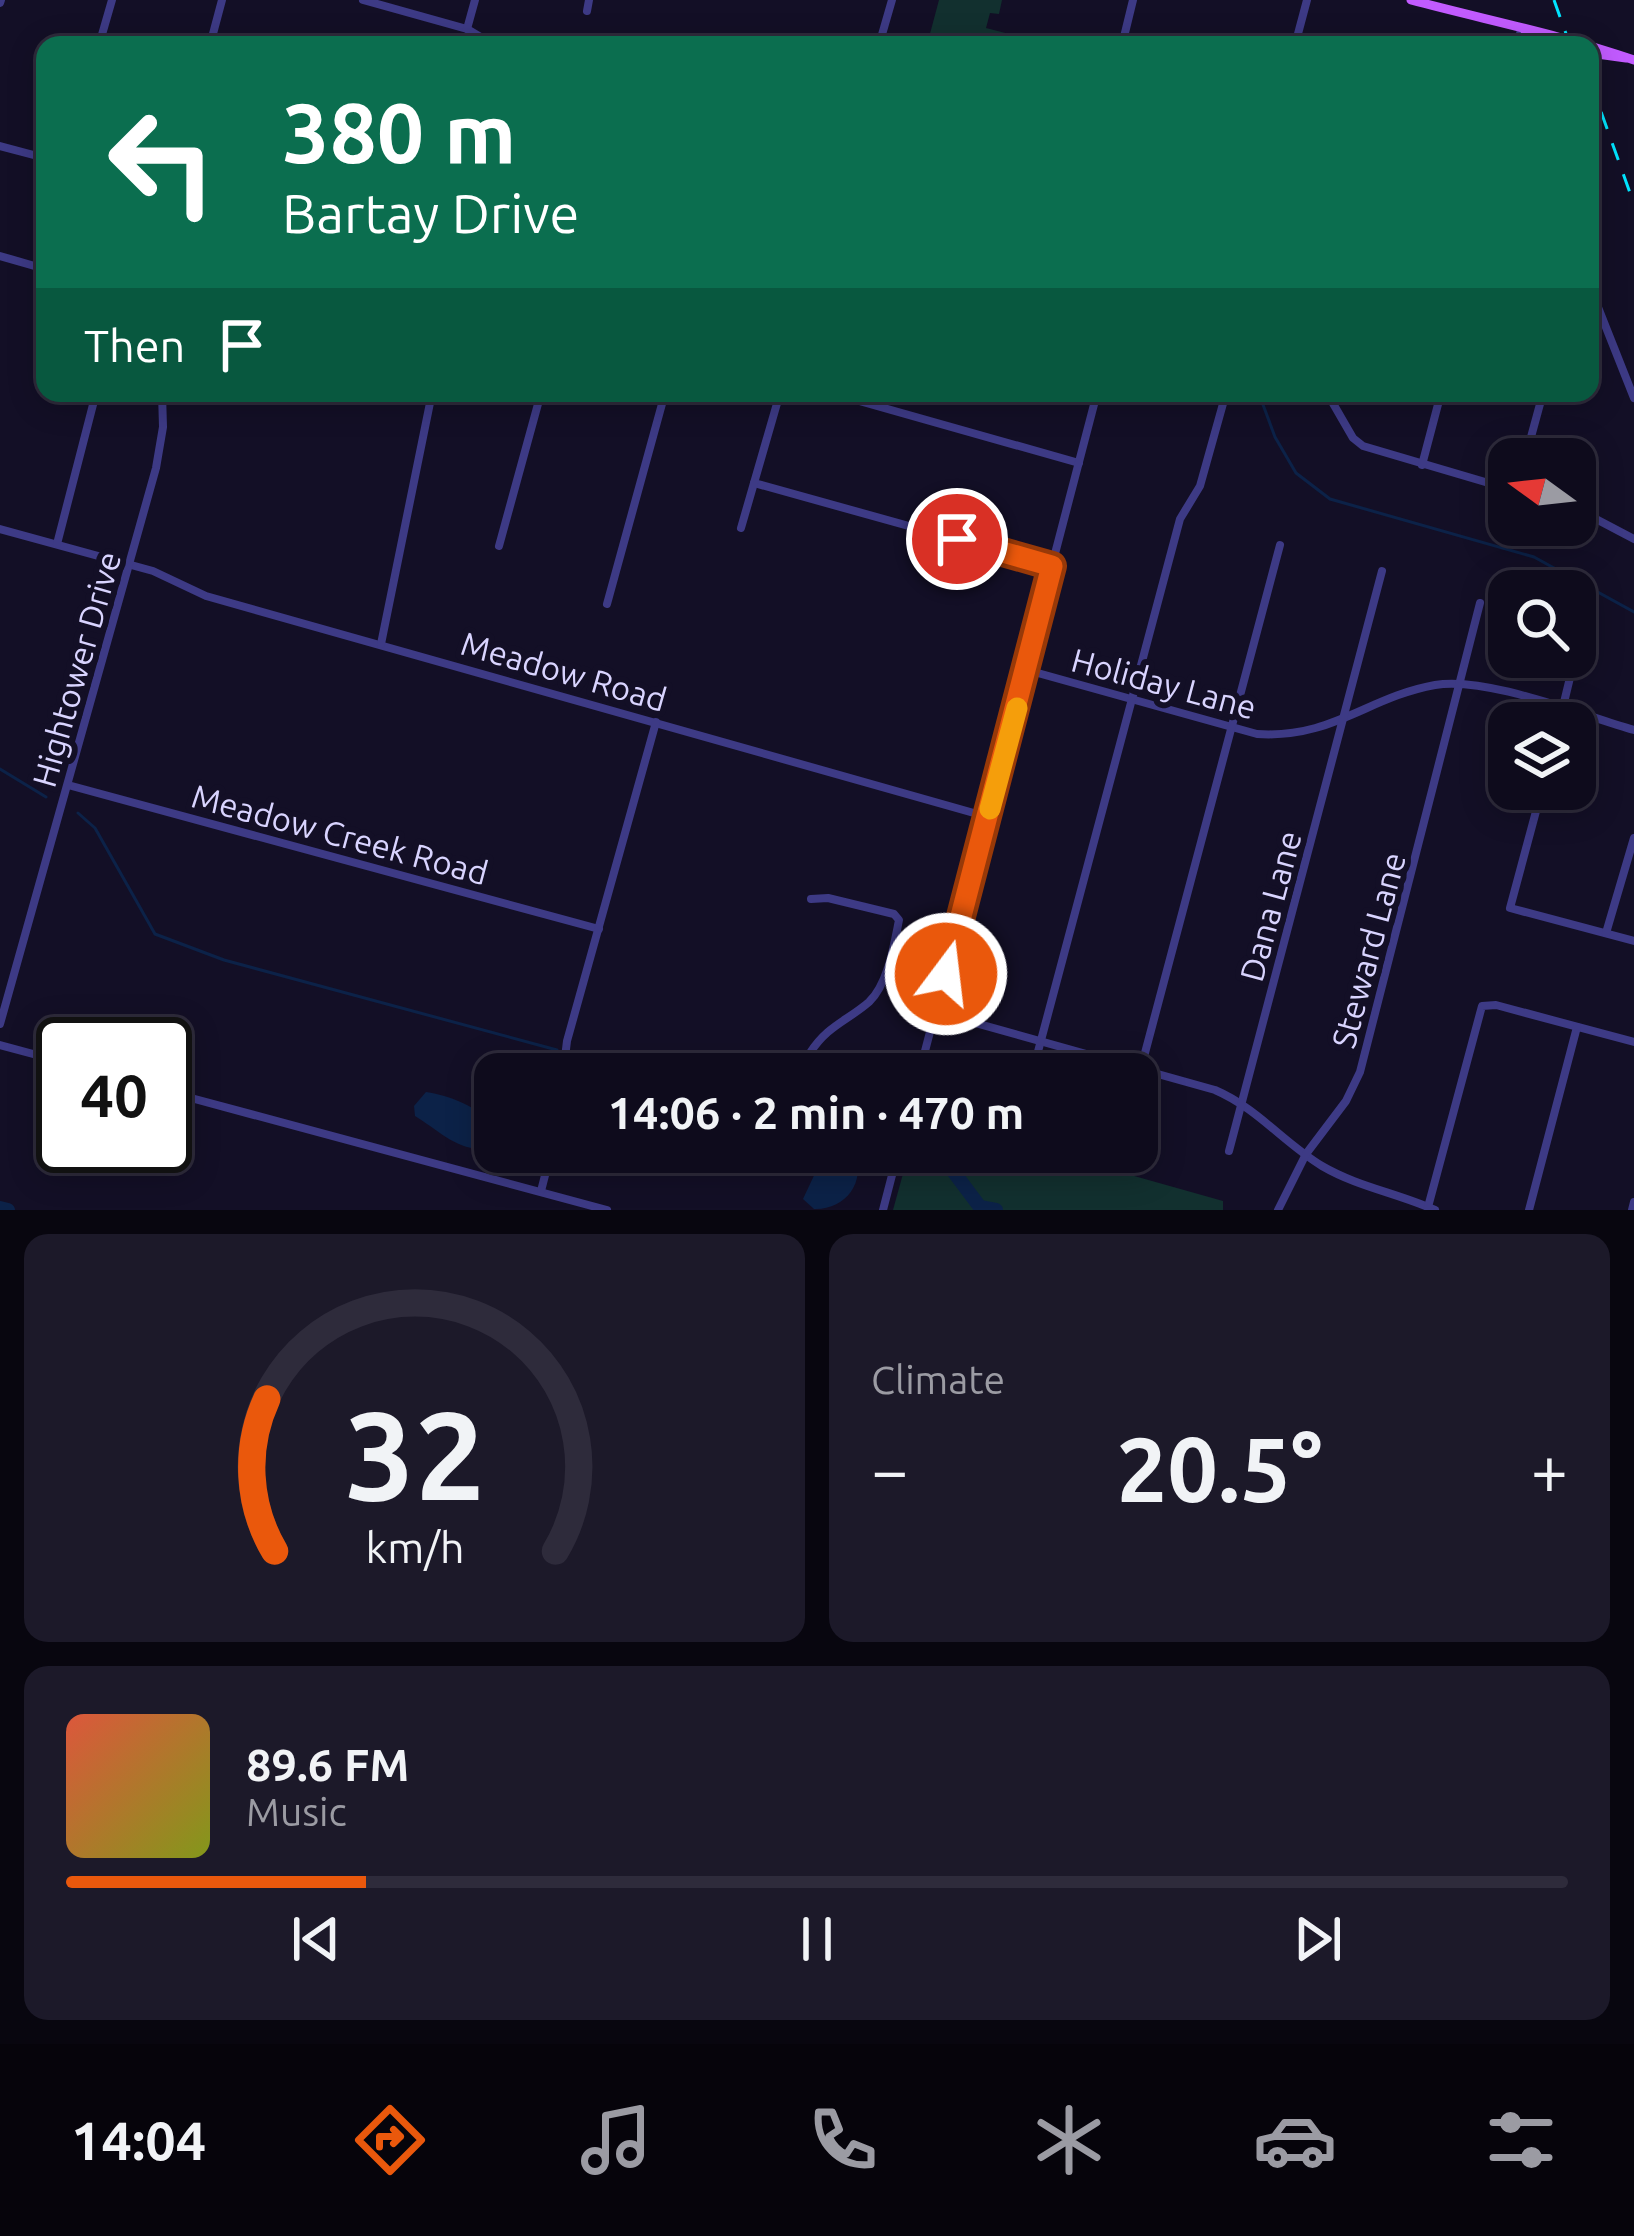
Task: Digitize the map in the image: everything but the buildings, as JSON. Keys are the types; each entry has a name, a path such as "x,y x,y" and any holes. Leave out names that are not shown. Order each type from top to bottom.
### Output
{"main road":[{"path":"1411,0 1559,36"},
{"path":"1523,30 1531,36"},
{"path":"1599,47 1630,59"},
{"path":"1599,54 1630,59"}],"street":[{"path":"102,36 112,0"},
{"path":"212,36 222,0"},
{"path":"362,0 479,36"},
{"path":"467,29 475,0"},
{"path":"587,11 589,0"},
{"path":"882,36 892,0"},
{"path":"1124,36 1133,0"},
{"path":"1297,36 1307,0"},
{"path":"1521,36 1523,30"},
{"path":"0,146 36,156"},
{"path":"0,256 36,266"},
{"path":"1599,309 1634,398"},
{"path":"56,544 95,402"},
{"name":"Hightower Drive","path":"0,1024 130,565 160,448 162,402"},
{"path":"381,644 430,402"},
{"path":"499,546 539,402"},
{"path":"607,604 663,402"},
{"path":"741,528 777,402"},
{"path":"863,402 1078,463"},
{"path":"925,1053 1095,402"},
{"path":"1037,1053 1180,519 1200,486 1223,402"},
{"path":"1332,402 1353,439 1363,446 1488,483"},
{"path":"1422,465 1439,402"},
{"path":"1531,438 1541,402"},
{"path":"754,482 1052,566"},
{"path":"1596,519 1634,539"},
{"path":"0,529 130,565"},
{"path":"1146,1053 1280,544"},
{"name":"Meadow Road","path":"130,565 206,596 988,817"},
{"name":"Dana Lane","path":"1229,1150 1382,572"},
{"name":"Steward Lane","path":"1279,1210 1306,1154 1346,1101 1360,1072 1480,602"},
{"name":"Holiday Lane","path":"1027,670 1233,729 1283,736 1343,721 1408,693 1461,683 1536,702"},
{"name":"Holiday Lane","path":"1596,719 1634,730"},
{"path":"566,1053 656,722"},
{"name":"Meadow Creek Road","path":"68,785 599,929"},
{"path":"1536,810 1510,908 1634,941"},
{"path":"1606,933 1634,838"},
{"path":"810,1053 836,1022 877,993 899,920 894,914 827,898 812,899"},
{"path":"1158,1075 1215,1090 1243,1104 1306,1154 1358,1185 1432,1208 1483,1006 1496,1005 1634,1042"},
{"path":"936,1012 1082,1053"},
{"path":"1529,1210 1577,1027"},
{"path":"0,1045 36,1055"},
{"path":"192,1097 608,1210"},
{"path":"542,1191 546,1173"},
{"path":"883,1210 893,1173"}],"green space":[{"path":"939,0 1002,0 999,14 990,13 986,28 1017,36 929,36"},
{"path":"903,1173 1124,1173 1223,1201 1223,1210 893,1210"}],"water":[{"path":"426,1092 473,1108 474,1148 415,1116 414,1106"},
{"path":"815,1173 858,1173 850,1192 835,1205 814,1209 803,1199"}],"waterway":[{"path":"1262,402 1296,473 1330,499 1534,557 1634,612"},
{"path":"0,769 46,797"},
{"path":"78,813 95,828 155,934 224,960 557,1050"},
{"path":"954,1173 980,1207 996,1210"},
{"path":"0,1208 8,1210"}],"railway":[{"path":"1554,0 1567,36"},
{"path":"1599,106 1634,204"}],"slow traffic":[{"path":"990,809 1017,708"}],"route":[{"path":"946,974 1052,566 957,539"}]}
